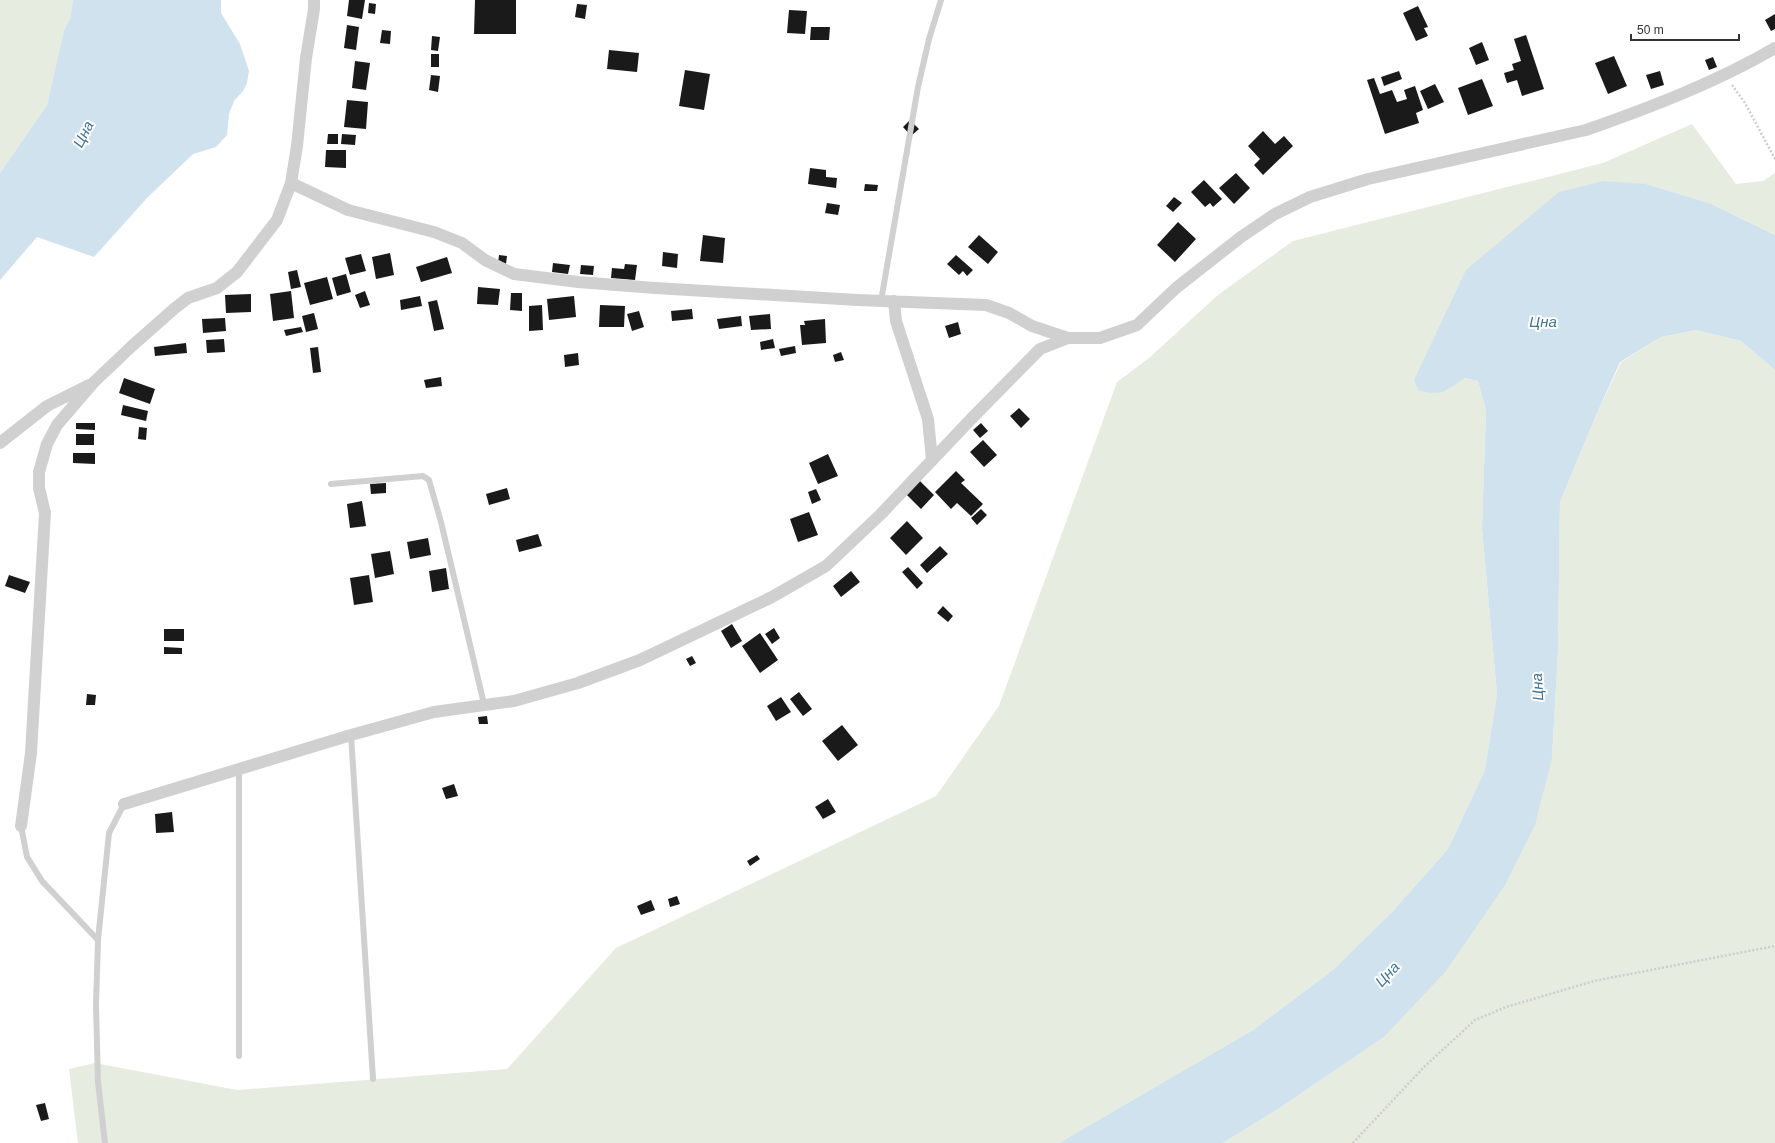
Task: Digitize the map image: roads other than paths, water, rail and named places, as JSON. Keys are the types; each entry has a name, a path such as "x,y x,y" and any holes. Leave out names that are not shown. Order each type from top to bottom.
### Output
{"street":[{"path":"21,826 31,753 45,513 39,488 39,472 47,444 56,425 94,383 132,346 175,308 188,298 217,288 237,272 277,220 291,183 300,127 306,58 314,9 314,0"},
{"path":"291,183 348,210 434,232 462,243 486,260 514,274 578,282 655,288 882,301 986,305 1009,313 1032,326 1068,338 1100,338 1136,325 1176,288 1241,237 1275,214 1310,197 1368,179 1586,130 1619,119 1744,66 1775,48"},
{"path":"894,301 896,321 928,419 932,460"},
{"path":"124,804 351,735 434,712 514,701 578,683 640,660 778,593 826,566 881,514 1040,349 1068,338"},
{"path":"0,443 47,406 94,383"}],"lane":[{"path":"882,301 918,87 929,39 941,0"},
{"path":"331,484 423,476 429,480 441,522 484,704"},
{"path":"351,735 373,1079"},
{"path":"239,769 239,1056"},
{"path":"105,1143 98,1082 96,1006 98,940 109,833 124,804"},
{"path":"21,826 27,857 42,881 98,940"}],"water":[{"name":"Цна","path":"73,0 221,0 221,13 240,44 249,71 247,83 243,91 234,101 229,114 227,135 216,147 193,154 147,198 94,257 37,237 0,280 0,173 47,105 64,30 70,19"},
{"name":"Цна","path":"1604,181 1646,184 1709,203 1775,235 1775,370 1741,341 1696,330 1661,337 1620,362 1560,502 1558,651 1552,758 1535,825 1505,885 1446,971 1384,1037 1281,1107 1223,1143 1059,1143 1253,1030 1333,970 1393,911 1448,849 1485,770 1497,694 1482,528 1486,410 1478,381 1465,378 1443,392 1432,393 1418,390 1414,380 1466,270 1559,192"}]}
